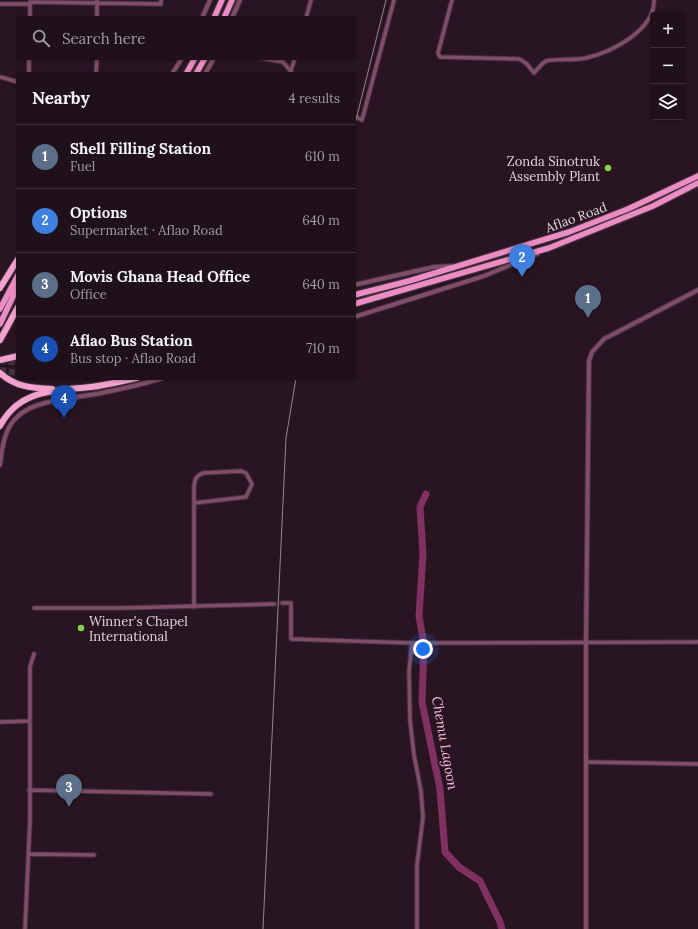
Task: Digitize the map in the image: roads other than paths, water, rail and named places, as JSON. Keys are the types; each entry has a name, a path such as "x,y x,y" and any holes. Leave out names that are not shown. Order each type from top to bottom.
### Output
{"highway":[{"path":"215,16 222,0"},
{"path":"225,16 232,0"},
{"path":"187,72 194,60"},
{"path":"197,72 204,60"},
{"name":"Aflao Road","path":"356,294 458,266 570,232 628,209 698,176"},
{"name":"Aflao Road","path":"356,303 549,248 653,206 698,183"},
{"path":"0,288 16,261"},
{"path":"0,281 10,270"},
{"path":"0,324 3,307 16,279"},
{"path":"3,307 16,289"},
{"path":"0,340 16,311"},
{"path":"0,360 16,356"},
{"path":"0,372 12,382 28,388 64,389"},
{"path":"0,426 12,408 21,401 40,393 64,389 92,387 127,380"}],"street":[{"path":"0,4 97,1 161,4 161,0"},
{"path":"203,16 210,0"},
{"path":"233,16 240,0"},
{"path":"307,16 311,0"},
{"path":"356,117 362,120 394,0"},
{"path":"452,0 438,53 440,57 519,59 526,64 534,74 546,61 594,56 632,37 645,27 650,19 654,10 654,0"},
{"path":"97,1 97,16"},
{"path":"30,2 30,16"},
{"path":"29,60 29,72"},
{"path":"96,72 97,60"},
{"path":"173,72 181,60"},
{"path":"206,72 213,60"},
{"path":"272,60 282,62 292,72"},
{"path":"292,72 295,60"},
{"path":"0,77 16,81"},
{"name":"Aflao Road","path":"356,316 484,276 549,248"},
{"name":"Aflao Road","path":"356,285 434,267 458,266"},
{"path":"586,929 586,641 589,361 592,352 604,338 698,290"},
{"path":"0,465 5,436 16,417 28,409 39,405 155,380"},
{"path":"194,503 246,497 252,484 250,478 240,471 198,475 194,486 192,547 194,607"},
{"path":"282,603 291,603 291,639 412,643 586,641 698,642"},
{"path":"34,608 194,607 274,604"},
{"path":"412,643 409,671 410,720 414,755 421,791 423,817 418,860 417,929"},
{"path":"25,929 29,854 30,667 34,654"},
{"path":"0,722 30,721"},
{"path":"586,762 698,764"},
{"path":"30,790 211,794"},
{"path":"29,854 94,855"}],"waterway":[{"name":"Chemu Lagoon","path":"426,494 420,507 423,553 419,616 424,644 422,702 440,789 445,852 459,867 480,881 502,929"}],"tunnel":[{"path":"0,360 16,363"},
{"path":"0,370 16,373"},
{"path":"274,604 282,603"}],"railway":[{"path":"356,120 386,0"},
{"path":"263,929 286,438 296,380"}],"place":[{"name":"Zonda Sinotruk Assembly Plant","path":"608,168"},
{"name":"Options","path":"522,277"},
{"name":"Shell Filling Station","path":"588,318"},
{"name":"Aflao Bus Station","path":"64,418"},
{"name":"Winner's Chapel International","path":"81,628"},
{"name":"Movis Ghana Head Office","path":"69,807"}]}
